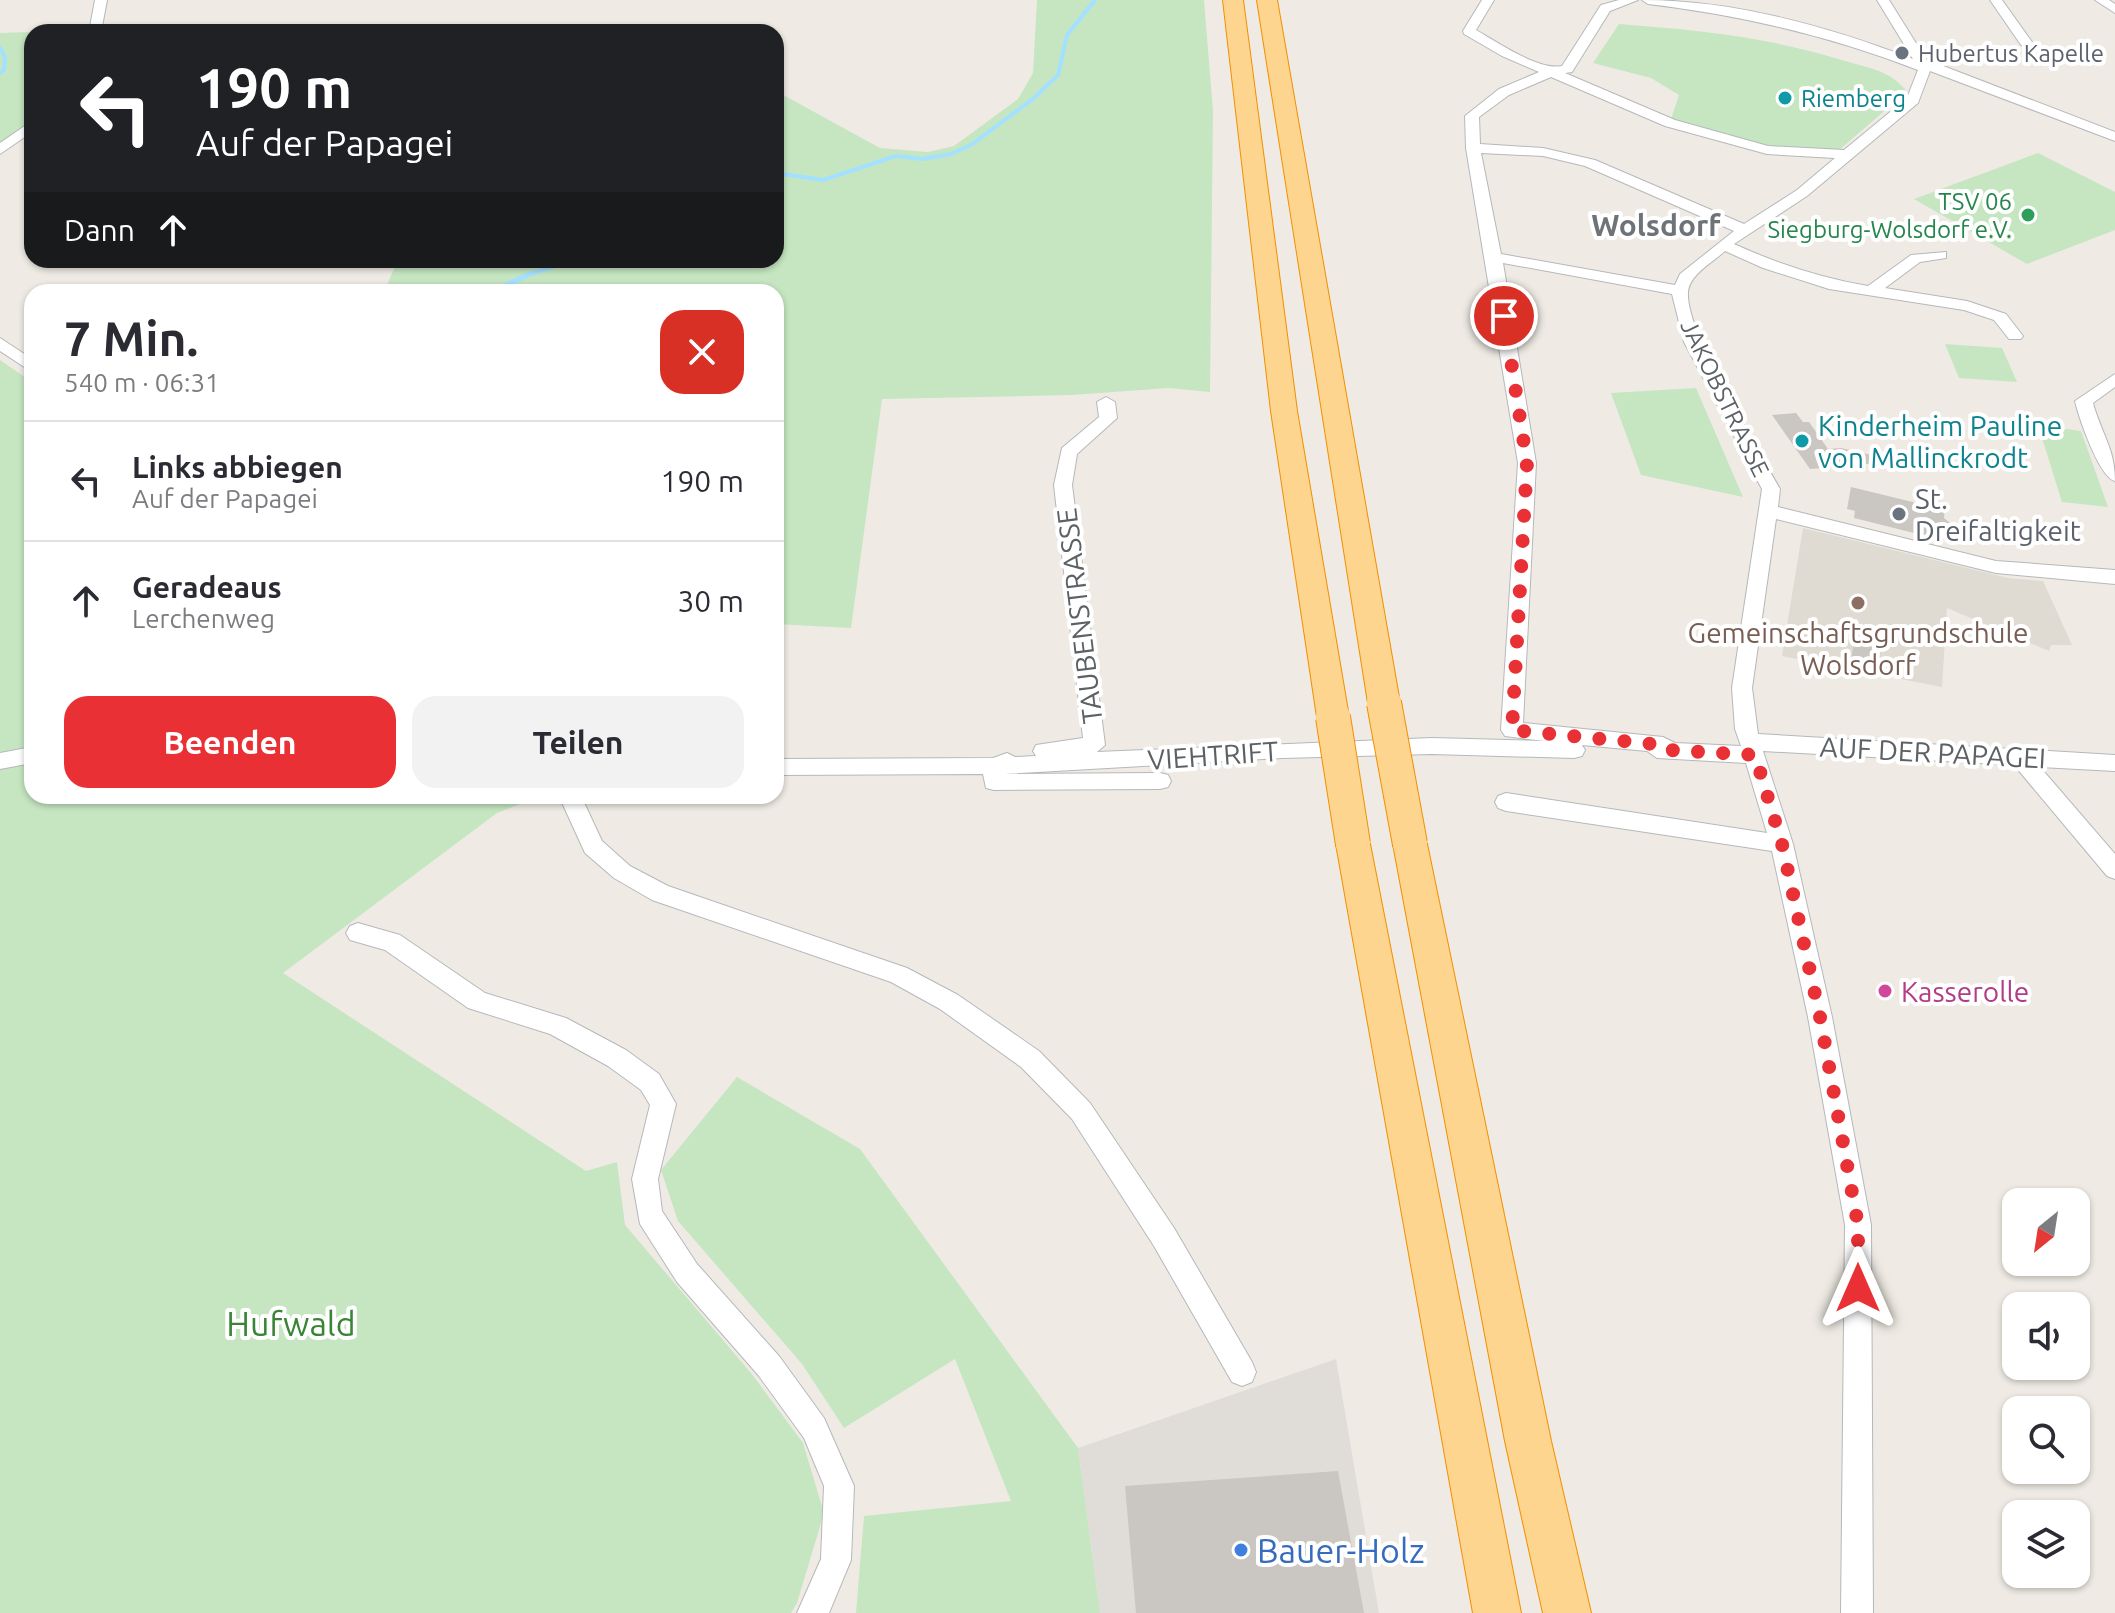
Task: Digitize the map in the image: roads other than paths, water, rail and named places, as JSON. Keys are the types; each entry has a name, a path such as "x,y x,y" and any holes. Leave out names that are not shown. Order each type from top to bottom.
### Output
{"highway":[{"path":"1233,0 1284,411 1353,844 1497,1613"},
{"path":"1267,0 1410,844 1528,1441 1567,1613"}],"street":[{"path":"96,24 101,0"},
{"path":"1488,0 1469,31 1653,118 1767,150 1848,155"},
{"path":"1632,0 1605,8 1567,69 1551,72 1487,101 1472,116 1473,148 1527,463 1512,730 1663,745 1669,750"},
{"path":"1648,0 1756,17 1828,34 1925,68 1933,67 2115,137"},
{"path":"1883,0 1925,68"},
{"path":"1996,0 2026,42"},
{"path":"2101,0 2115,9"},
{"name":"JAKOBSTRASSE","path":"1857,1613 1858,1225 1820,1017 1782,844 1746,729 1742,688 1771,489 1692,342 1683,315 1680,291 1686,277 1723,245 1802,193 1913,100 1925,68"},
{"path":"0,150 24,131"},
{"path":"1473,148 1543,152 1590,163 1744,230"},
{"path":"1723,245 1768,265 1829,284 1967,306 2000,317 2015,336"},
{"path":"1871,291 1916,258 1941,255"},
{"path":"1494,257 1680,291"},
{"path":"0,343 24,361"},
{"path":"2115,379 2084,401 2089,421 2115,475"},
{"name":"TAUBENSTRASSE","path":"994,766 1039,751 1094,745 1063,485 1068,452 1108,418 1106,402"},
{"path":"1770,511 1996,567 2115,577"},
{"name":"AUF DER PAPAGEI","path":"1432,746 1669,750 1753,748 2115,763"},
{"name":"VIEHTRIFT","path":"784,767 994,766 1282,750 1432,746"},
{"path":"0,761 24,756"},
{"path":"2019,757 2115,870"},
{"name":"VIEHTRIFT","path":"994,766 994,782 1160,781"},
{"path":"1506,802 1782,844"},
{"path":"574,804 593,847 622,872 660,893 899,975 949,1002 1030,1059 1081,1111 1164,1237 1242,1372"},
{"path":"358,933 392,942 477,1001 557,1026 617,1058 650,1082 663,1104 645,1179 649,1215 687,1273 769,1366 814,1428 839,1486 836,1560 813,1613"}],"waterway":[{"path":"784,174 823,180 896,156 922,159 951,154 971,145 1034,98 1058,75 1067,35 1095,0"},
{"path":"0,48 5,57 4,70 0,73"},
{"path":"529,274 549,268"},
{"path":"508,284 529,274"}],"place":[{"name":"Hubertus Kapelle","path":"1902,53"},
{"name":"Riemberg","path":"1785,98"},
{"name":"TSV 06 Siegburg-Wolsdorf e.V.","path":"2028,215"},
{"name":"Kinderheim Pauline von Mallinckrodt","path":"1802,441"},
{"name":"St. Dreifaltigkeit","path":"1899,514"},
{"name":"Gemeinschaftsgrundschule Wolsdorf","path":"1858,603"},
{"name":"Kasserolle","path":"1885,991"},
{"name":"Bauer-Holz","path":"1241,1550"}],"district":[{"name":"Wolsdorf","path":"1656,225"}],"park label":[{"name":"Hufwald","path":"291,1323"}]}
